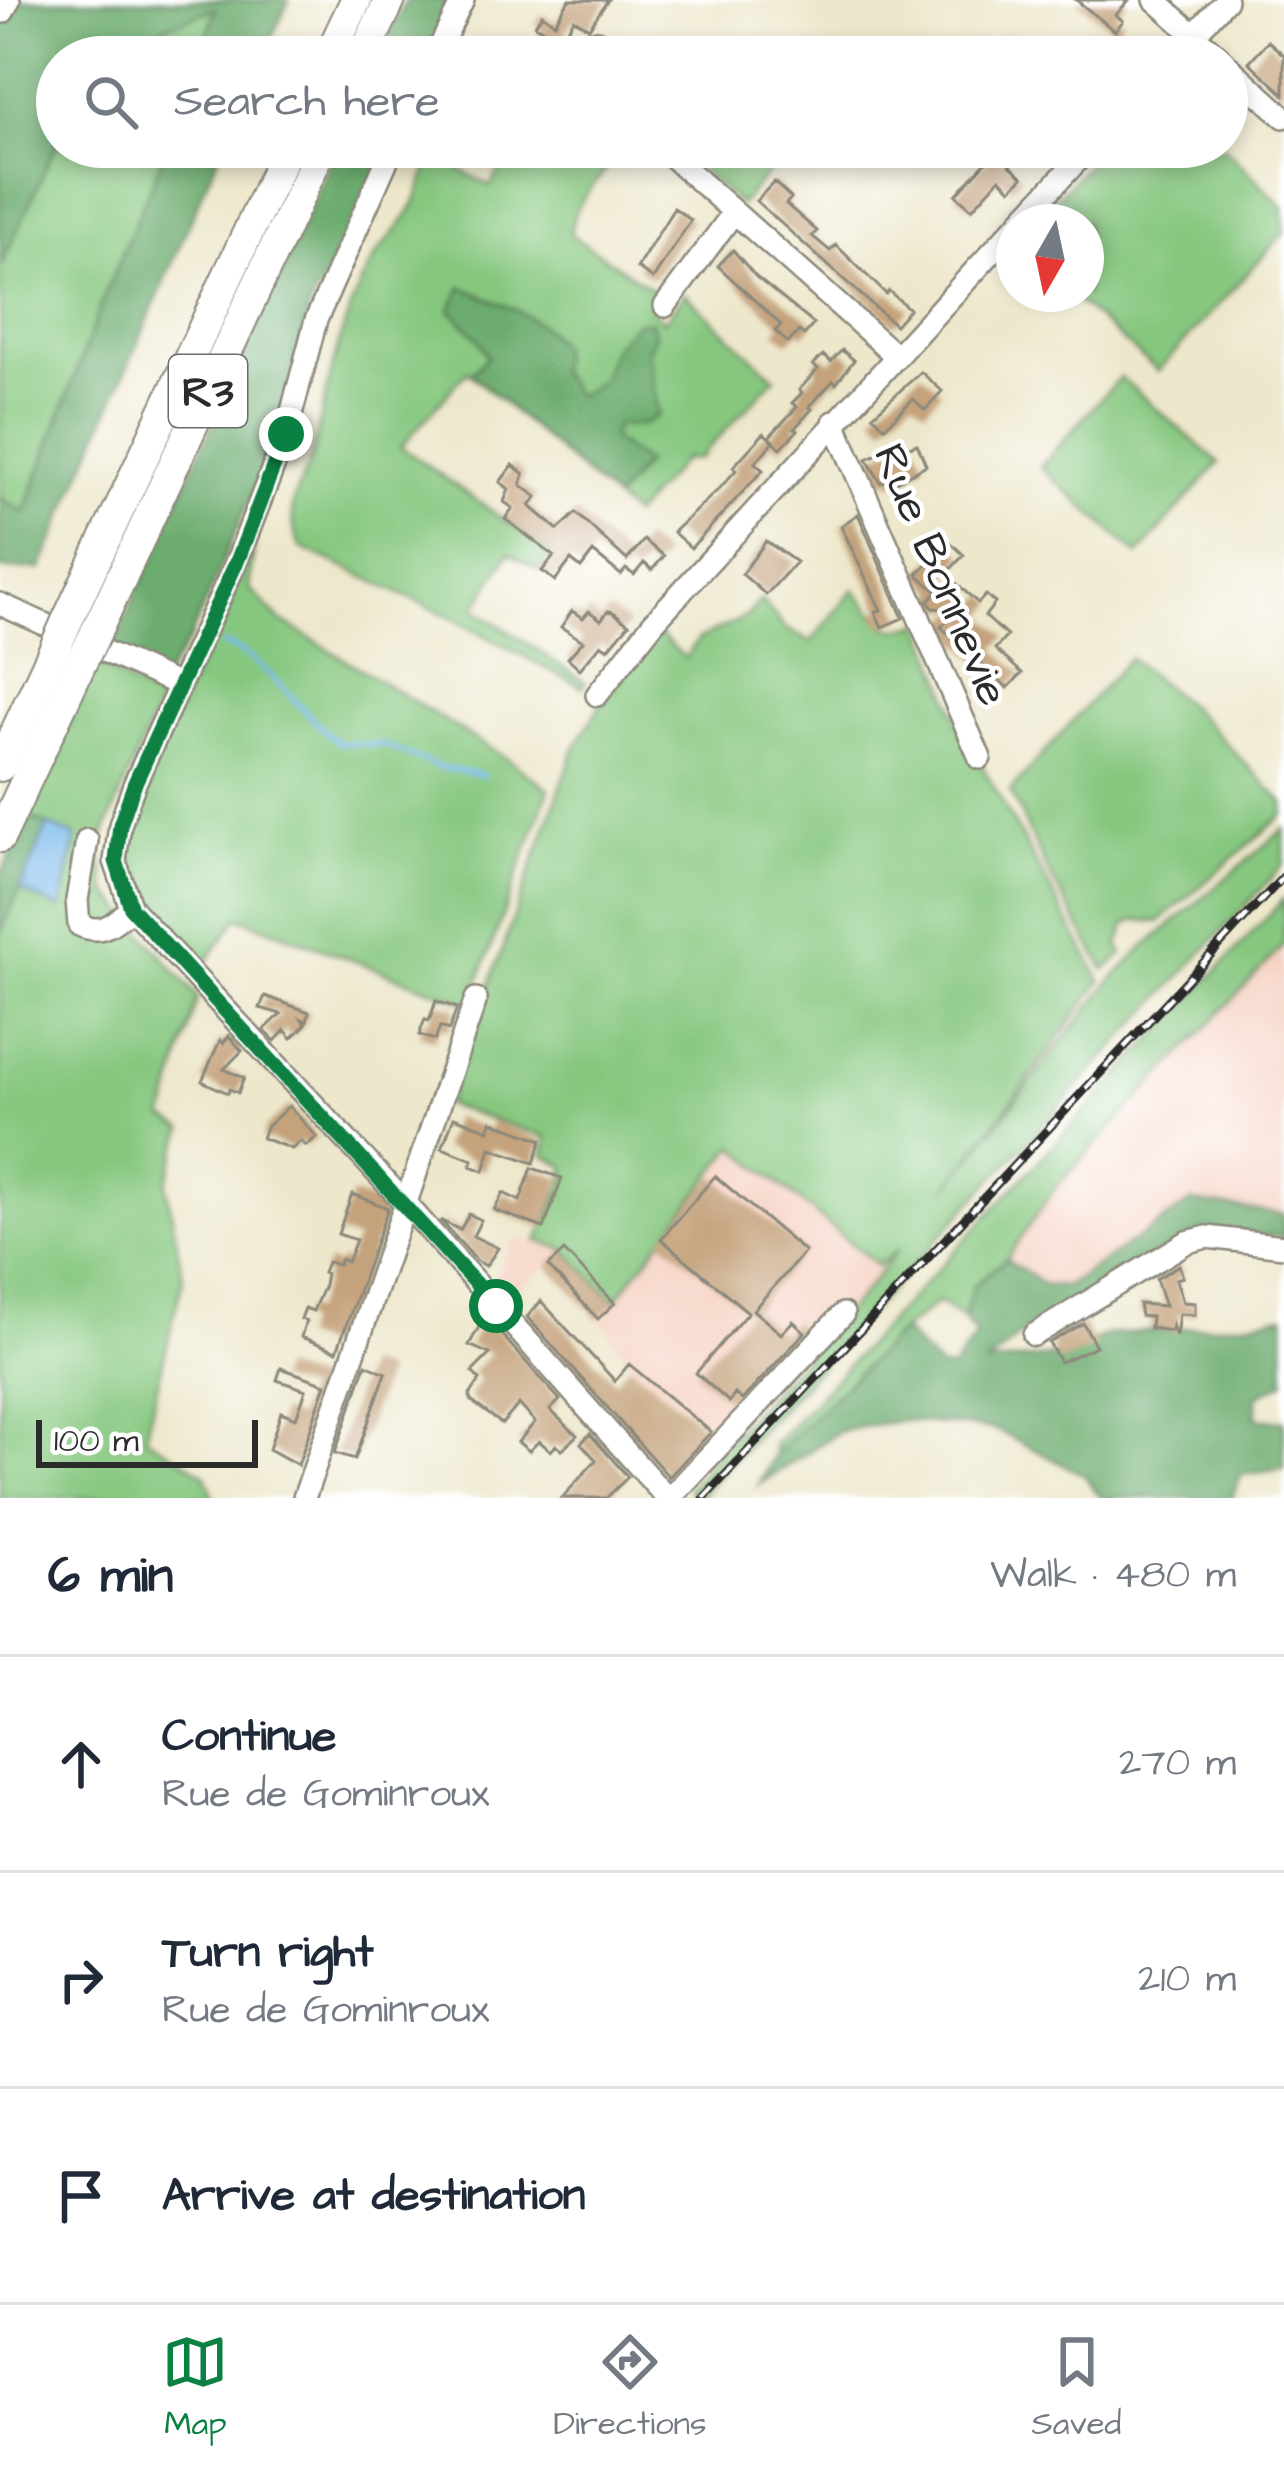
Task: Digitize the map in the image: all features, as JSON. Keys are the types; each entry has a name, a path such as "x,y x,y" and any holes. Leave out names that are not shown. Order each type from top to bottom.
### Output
{"highway":[{"path":"339,36 356,0"},
{"path":"373,36 390,0"},
{"name":"R3","path":"0,837 75,641 279,168"},
{"name":"R3","path":"0,766 75,641 312,168"}],"street":[{"path":"445,36 463,0"},
{"path":"1155,0 1194,35 1226,0"},
{"path":"1248,84 1284,117"},
{"path":"384,168 316,320 286,434 238,559 120,825 116,861 131,908 406,1204 669,1498 843,1314"},
{"path":"685,168 895,356"},
{"name":"Rue Bonnevie","path":"1037,204 1070,168"},
{"path":"665,306 734,212"},
{"name":"Rue Bonnevie","path":"597,695 653,623 996,248"},
{"name":"Rue Bonnevie","path":"834,422 980,758"},
{"path":"0,604 179,685"},
{"path":"87,840 77,900 79,925 92,931 112,926 131,908"},
{"path":"304,1498 476,999"},
{"path":"1034,1335 1187,1242 1207,1237 1284,1246"}],"shaded area":[{"path":"1284,945 1284,1214 1191,1202 1065,1287 1045,1285 1006,1259 1055,1188"},
{"path":"734,1146 883,1271 721,1437 630,1364 598,1317 548,1266 496,1306 487,1296 512,1240 548,1242 564,1249 615,1300"}],"green space":[{"path":"0,0 289,0 273,36 208,36 215,9 163,27 153,36 36,36 36,168 46,168 0,268"},
{"path":"406,0 460,0 444,36 389,36"},
{"path":"216,8 208,36 153,36 163,27"},
{"path":"46,168 158,168 106,292 24,513 0,498 0,268"},
{"path":"158,168 213,168 41,569 0,569 0,498 25,513 106,292"},
{"path":"328,168 379,168 309,308 271,450 190,638 164,678 111,649"},
{"path":"428,168 457,168 490,186 502,168 606,169 577,208 571,235 661,295 651,309 664,321 685,294 775,378 698,459 683,460 633,516 467,371 401,447 552,554 539,570 509,553 475,609 585,682 582,687 444,614 300,547 294,529 293,503 311,459 337,349 374,259 413,207"},
{"path":"698,168 773,168 740,205"},
{"path":"1084,168 1245,168 1284,207 1284,233 1158,371 1089,312 1104,312 1104,204 1051,204"},
{"path":"462,287 544,328 560,347 558,372 577,396 600,382 614,346 637,322 651,322 655,335 648,350 658,415 643,425 616,426 611,439 645,463 615,500 471,374 488,356 478,338 450,310"},
{"path":"1120,377 1219,463 1138,555 1040,467"},
{"path":"254,547 249,588 279,619 549,789 470,1004 238,917 201,970 140,898 129,860 133,806"},
{"path":"854,589 881,622 895,630 922,623 960,726 1101,981 946,1189 1108,984 1140,951 1284,829 1284,864 699,1497 688,1489 899,1248 878,1266 734,1146 615,1301 564,1249 538,1241 565,1180 565,1166 544,1155 547,1137 446,1105 576,745 609,692 659,634 685,658 699,639 747,616 761,600 785,628 811,642"},
{"path":"1129,658 1190,707 1284,803 1284,814 1159,922 1136,920 1125,925 1119,946 1123,954 1105,970 1047,870 1010,791"},
{"path":"94,667 103,667 159,701 100,845 107,891 198,997 164,1118 184,1129 166,1183 183,1278 145,1437 205,1474 214,1498 0,1498 0,934 48,825 28,817"},
{"path":"28,817 48,825 0,934 0,876"},
{"path":"1284,899 1284,945 1055,1188 1006,1259 973,1286 964,1319 938,1302 902,1330 774,1455 773,1445"},
{"path":"1191,1202 1284,1214 1284,1237 1203,1229 1035,1323 986,1364 1065,1355 1106,1335 1284,1315 1284,1382 1257,1396 1257,1418 1284,1421 1284,1469 1241,1475 1232,1498 1101,1498 1084,1475 994,1429 903,1420 840,1431 759,1484 774,1455 902,1330 939,1368 952,1369 976,1336 964,1319 973,1286 1006,1259 1044,1285 1065,1287"}],"water":[{"path":"48,825 76,837 61,909 20,890"}],"building":[{"path":"569,0 608,0 589,28 574,19 563,36 538,36 542,29 535,25 542,14 555,23"},
{"path":"1076,0 1129,0 1116,15 1123,21 1115,31"},
{"path":"1268,41 1284,55 1284,94 1249,62"},
{"path":"980,168 1013,168 1023,177 1011,189 1000,178 972,209 956,195"},
{"path":"774,182 791,198 786,204 817,231 812,236 830,251 836,245 886,294 889,291 909,309 895,325 756,201"},
{"path":"674,208 691,220 653,279 637,268"},
{"path":"733,250 756,277 814,324 804,335 799,331 788,343 775,331 781,325 718,266"},
{"path":"842,350 854,360 809,407 798,430 781,448 769,437 797,407 792,403 802,393 799,390 818,369 813,365 823,355 831,362"},
{"path":"921,372 942,391 925,410 913,399 885,427 873,415"},
{"path":"764,433 773,442 755,463 763,470 691,548 673,532 720,488"},
{"path":"904,442 907,448 917,444 926,465 891,485 888,479 881,483 867,459"},
{"path":"513,465 524,474 521,485 537,497 530,506 558,530 576,513 627,560 644,540 664,556 652,570 644,563 634,575 626,569 621,575 593,552 581,568 571,560 555,581 542,571 554,556 505,519 513,508 504,502 509,489 500,482"},
{"path":"858,514 903,618 882,627 875,612 881,610 841,526"},
{"path":"766,541 796,562 766,595 742,574"},
{"path":"950,542 964,555 946,574 978,603 986,595 995,603 985,616 1007,636 995,649 1022,673 1008,688 941,627 958,610 933,608 928,601 937,592 917,574"},
{"path":"572,611 583,618 589,611 601,620 608,611 613,612 629,624 608,649 601,644 580,669 568,658 583,641 561,627"},
{"path":"265,996 309,1012 307,1021 302,1019 306,1024 292,1038 285,1030 275,1041 264,1030 281,1014 260,1008"},
{"path":"436,1001 457,1008 449,1030 440,1027 435,1040 419,1035"},
{"path":"229,1036 242,1051 224,1069 244,1078 238,1093 202,1081 220,1040 223,1043"},
{"path":"289,1106 317,1137 306,1146 301,1141 292,1149 262,1138 266,1127"},
{"path":"454,1117 489,1130 491,1121 542,1140 534,1163 491,1148 484,1171 471,1166 473,1160 442,1148"},
{"path":"532,1168 562,1178 544,1228 494,1210 503,1193 520,1201"},
{"path":"715,1176 805,1252 753,1310 781,1334 793,1321 805,1332 742,1400 735,1394 729,1402 696,1373 748,1312 661,1239"},
{"path":"352,1194 388,1208 337,1351 301,1337 306,1321 301,1319 305,1308 313,1311 327,1262 347,1262 356,1240 338,1234"},
{"path":"469,1214 481,1220 473,1236 498,1248 486,1266 440,1220 460,1230"},
{"path":"564,1251 615,1303 598,1319 548,1266"},
{"path":"1179,1265 1183,1277 1176,1279 1183,1302 1195,1303 1195,1315 1179,1314 1176,1336 1172,1325 1171,1331 1150,1328 1151,1317 1141,1316 1139,1304 1165,1306 1156,1279"},
{"path":"541,1301 615,1381 629,1364 711,1432 669,1477 527,1317"},
{"path":"485,1316 560,1400 550,1410 577,1435 562,1450 556,1445 551,1451 539,1441 529,1451 518,1442 535,1422 519,1404 502,1424 471,1401 480,1380 472,1372 490,1354 469,1345"},
{"path":"1083,1323 1096,1346 1060,1362 1049,1343"},
{"path":"366,1364 386,1373 355,1459 335,1453"},
{"path":"281,1368 326,1384 298,1465 269,1449 281,1412 296,1418 306,1390 277,1380"},
{"path":"590,1434 628,1477 606,1498 562,1498 596,1460 581,1443"}],"waterway":[{"path":"222,645 251,659 339,743 383,745 441,768 483,775"}],"railway":[{"path":"704,1498 1284,876"}],"route":[{"path":"286,434 238,559 134,785 120,825 116,861 131,908 496,1306"}]}
